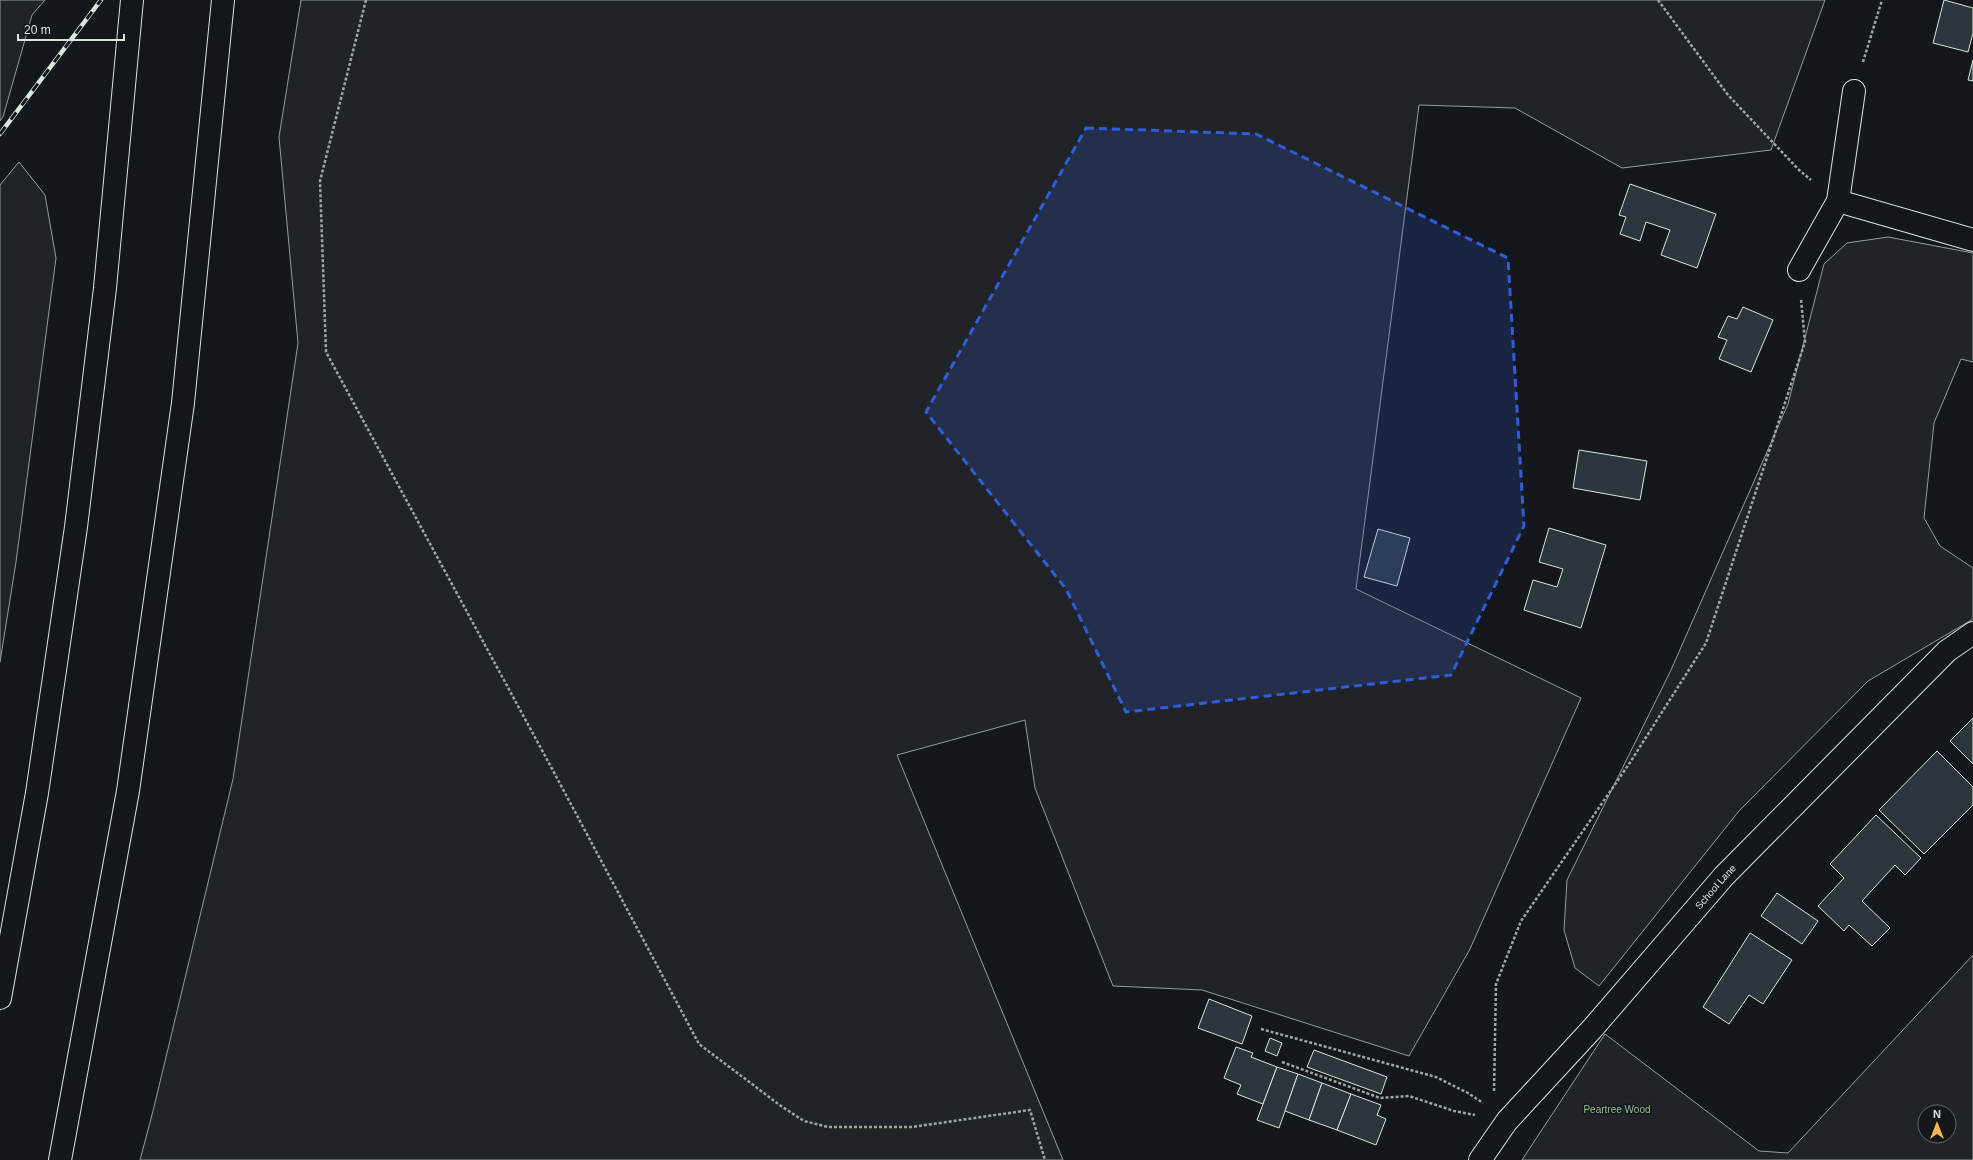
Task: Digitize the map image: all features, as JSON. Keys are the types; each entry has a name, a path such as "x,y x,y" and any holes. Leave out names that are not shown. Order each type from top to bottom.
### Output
{"main road":[{"path":"0,998 38,792 76,526 105,288 132,0"},
{"path":"60,1160 128,791 183,403 223,0"},
{"path":"1799,270 1838,201 1854,91"},
{"path":"1838,201 1973,240"},
{"name":"School Lane","path":"1480,1160 1508,1121 1592,1029 1724,876 1947,651 1973,633"}],"path":[{"path":"366,0 320,181 326,352 550,765 699,1044 780,1106 804,1121 828,1127 912,1127 1030,1110 1045,1160"},
{"path":"1658,0 1728,95 1799,170 1838,201"},
{"path":"1854,91 1882,0"},
{"path":"1508,1121 1493,1090 1496,984 1521,921 1629,764 1706,643 1805,342 1799,270"},
{"path":"1261,1029 1436,1077 1468,1093 1508,1121"},
{"path":"1282,1062 1380,1098 1409,1096 1454,1111 1508,1121"}],"highlighted area":[{"path":"1086,128 1256,134 1508,258 1524,526 1451,675 1126,712 1066,589 926,412"}],"green space":[{"path":"0,0 45,0 32,15 3,117 0,121"},
{"path":"301,0 1825,0 1771,150 1622,168 1515,108 1419,105 1356,589 1581,698 1470,949 1409,1056 1202,990 1113,986 1035,788 1025,720 897,755 1063,1160 140,1160 233,779 298,343 279,137"},
{"path":"19,162 45,195 56,258 16,562 0,662 0,185"},
{"path":"1888,237 1973,253 1973,362 1961,359 1934,423 1924,518 1940,546 1973,568 1973,619 1868,681 1739,811 1599,986 1575,968 1564,930 1567,880 1671,670 1788,404 1824,264 1847,243"},
{"name":"Peartree Wood","path":"1973,955 1973,1160 1522,1160 1605,1034 1759,1151 1788,1153"}],"building":[{"path":"1944,0 1973,8 1973,33 1968,52 1933,43"},
{"path":"1973,60 1973,81 1968,80"},
{"path":"1630,184 1716,214 1697,268 1661,255 1670,230 1646,222 1640,241 1620,234 1626,217 1619,215"},
{"path":"1743,307 1773,320 1751,372 1719,359 1727,340 1718,337 1728,316 1737,319"},
{"path":"1579,450 1647,461 1640,500 1573,488"},
{"path":"1549,528 1606,545 1581,628 1524,610 1533,580 1557,587 1563,569 1539,562"},
{"path":"1378,529 1410,538 1397,586 1364,577"},
{"path":"1973,718 1973,764 1950,741"},
{"path":"1937,751 1973,787 1973,805 1924,854 1879,810"},
{"path":"1876,815 1921,858 1905,875 1895,865 1862,901 1890,928 1872,946 1849,925 1844,931 1818,906 1844,878 1830,864"},
{"path":"1777,893 1818,921 1802,944 1761,916"},
{"path":"1750,933 1792,960 1763,1004 1749,995 1729,1024 1703,1007"},
{"path":"1209,999 1252,1016 1242,1044 1198,1028"},
{"path":"1270,1038 1282,1043 1277,1056 1265,1051"},
{"path":"1236,1047 1253,1053 1251,1057 1277,1067 1263,1104 1237,1094 1241,1085 1224,1078"},
{"path":"1314,1050 1387,1077 1381,1094 1307,1067"},
{"path":"1277,1067 1298,1074 1279,1128 1257,1120"},
{"path":"1298,1074 1322,1083 1309,1120 1285,1111"},
{"path":"1322,1083 1351,1094 1337,1130 1309,1120"},
{"path":"1351,1094 1381,1105 1377,1115 1386,1119 1376,1145 1337,1130"}],"railway":[{"path":"0,134 101,0"}]}
